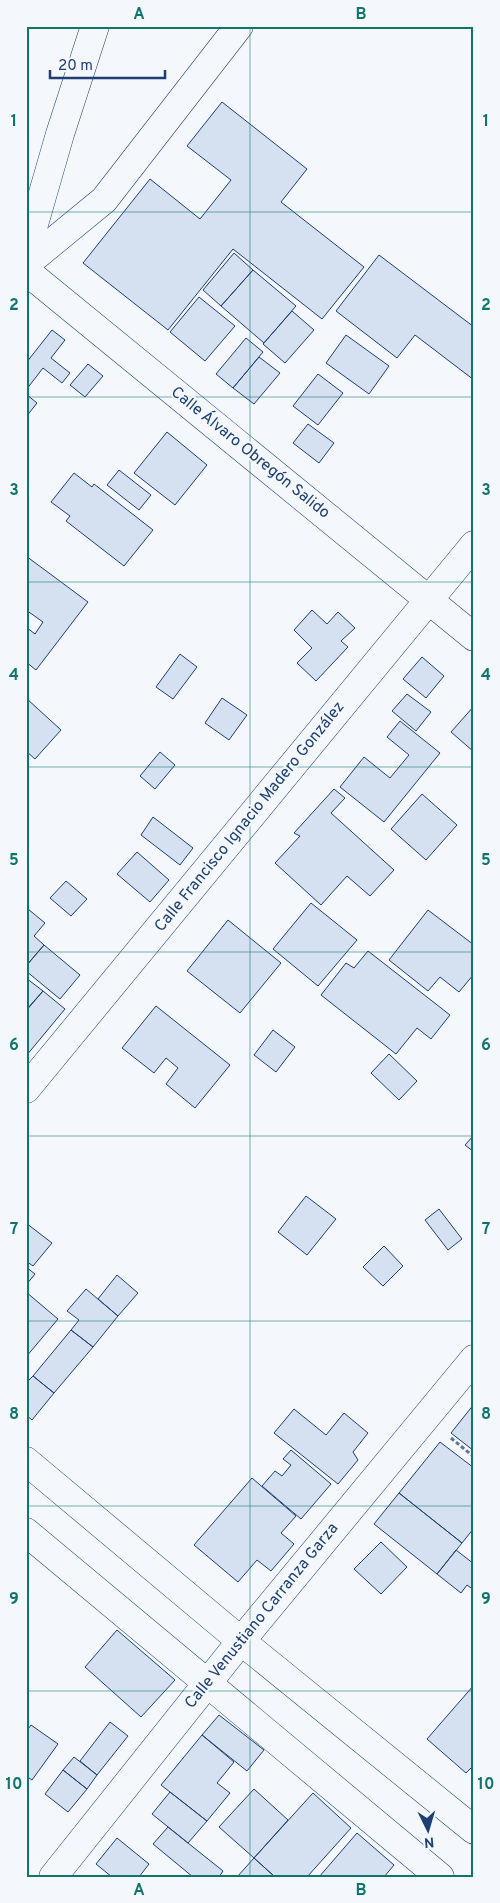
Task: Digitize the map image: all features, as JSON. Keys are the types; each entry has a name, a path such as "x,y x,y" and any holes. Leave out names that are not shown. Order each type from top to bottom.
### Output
{"street":[{"path":"26,252 60,134 95,26"},
{"path":"26,264 104,200 239,26"},
{"name":"Calle Álvaro Obregón Salido","path":"26,271 430,599 474,637"},
{"name":"Calle Francisco Ignacio Madero González","path":"26,1089 474,545"},
{"name":"Calle Venustiano Carranza Garza","path":"65,1872 206,1683 474,1359"},
{"path":"26,1461 241,1641 474,1830"},
{"path":"26,1532 440,1877"}],"building":[{"path":"222,102 307,169 281,202 364,267 322,319 233,249 168,330 83,263 150,179 200,219 231,180 187,146"},
{"path":"234,253 253,270 221,306 203,290"},
{"path":"379,255 474,327 474,380 415,335 397,358 336,311"},
{"path":"253,270 296,306 264,343 221,306"},
{"path":"199,297 235,326 205,361 170,332"},
{"path":"292,311 314,330 285,363 263,344"},
{"path":"52,330 65,340 51,358 70,373 62,383 43,368 26,390 26,363"},
{"path":"346,335 389,366 369,394 326,363"},
{"path":"246,338 263,352 233,388 216,374"},
{"path":"259,357 280,373 254,404 233,388"},
{"path":"88,364 103,376 85,397 70,385"},
{"path":"318,374 343,393 318,425 293,406"},
{"path":"26,394 37,403 26,417"},
{"path":"308,424 334,443 319,463 293,443"},
{"path":"167,432 207,465 175,505 134,473"},
{"path":"119,470 151,495 139,510 107,485"},
{"path":"74,473 92,487 94,484 153,530 124,566 66,521 70,516 51,502"},
{"path":"26,556 88,602 36,670 26,662 26,627 35,634 43,622 26,610"},
{"path":"312,610 327,624 338,612 355,628 341,641 348,647 316,681 297,663 312,648 294,630"},
{"path":"180,654 197,667 173,699 156,687"},
{"path":"422,657 444,676 426,698 403,679"},
{"path":"407,694 431,712 416,731 392,711"},
{"path":"26,698 61,730 35,759 26,751"},
{"path":"222,698 247,715 229,740 205,723"},
{"path":"474,706 474,752 451,732"},
{"path":"400,721 440,753 384,822 340,787 364,757 390,778 409,755 387,737"},
{"path":"160,752 175,765 155,789 140,776"},
{"path":"334,789 345,798 331,813 394,870 370,896 347,876 321,905 275,863 300,836 294,833"},
{"path":"422,794 457,825 426,860 391,829"},
{"path":"153,817 193,848 180,865 141,835"},
{"path":"137,852 169,880 150,902 117,874"},
{"path":"66,881 87,899 71,916 50,898"},
{"path":"311,903 357,940 318,986 273,949"},
{"path":"28,909 45,923 34,936 44,945 26,966 26,910"},
{"path":"428,910 474,945 474,974 459,992 440,977 428,991 389,960"},
{"path":"228,920 281,963 240,1013 187,971"},
{"path":"44,945 80,975 60,999 26,971 26,966"},
{"path":"368,951 450,1015 431,1039 417,1028 396,1054 321,995 346,963 354,968"},
{"path":"26,978 43,991 26,1010"},
{"path":"43,991 65,1009 26,1056 26,1011"},
{"path":"156,1006 230,1065 195,1108 166,1084 178,1068 166,1058 154,1073 122,1048"},
{"path":"273,1030 295,1047 276,1072 254,1055"},
{"path":"389,1054 417,1081 399,1100 371,1073"},
{"path":"474,1135 474,1152 465,1145"},
{"path":"306,1196 336,1219 307,1255 278,1232"},
{"path":"439,1209 462,1239 448,1250 425,1220"},
{"path":"26,1223 52,1243 33,1266 26,1261"},
{"path":"384,1246 403,1266 383,1286 363,1267"},
{"path":"26,1267 35,1274 26,1285"},
{"path":"117,1275 138,1293 118,1316 98,1299"},
{"path":"86,1289 118,1316 93,1347 71,1330 79,1320 67,1311"},
{"path":"26,1292 58,1319 26,1357"},
{"path":"71,1330 93,1347 54,1393 33,1376"},
{"path":"33,1376 54,1393 32,1420 26,1415 26,1383"},
{"path":"474,1404 474,1451 451,1433"},
{"path":"294,1409 326,1435 344,1413 368,1433 353,1452 358,1460 338,1484 274,1433"},
{"path":"440,1442 474,1468 474,1528 462,1543 399,1493"},
{"path":"291,1450 331,1484 301,1519 262,1486 275,1471 282,1476 291,1465 283,1459"},
{"path":"252,1478 296,1516 281,1533 294,1544 271,1571 257,1560 238,1582 194,1545"},
{"path":"399,1493 462,1543 437,1574 374,1524"},
{"path":"381,1542 407,1567 381,1594 354,1569"},
{"path":"456,1550 474,1564 474,1590 467,1585 461,1593 437,1574"},
{"path":"117,1630 175,1680 141,1717 85,1667"},
{"path":"474,1685 474,1765 466,1773 427,1739"},
{"path":"219,1715 264,1750 247,1771 202,1735"},
{"path":"110,1722 128,1736 97,1775 80,1761"},
{"path":"31,1725 58,1744 32,1780 26,1776 26,1732"},
{"path":"202,1735 234,1762 217,1783 230,1793 207,1821 161,1785"},
{"path":"74,1757 97,1775 87,1789 63,1770"},
{"path":"63,1770 87,1789 68,1812 45,1794"},
{"path":"254,1789 288,1820 254,1858 219,1827"},
{"path":"170,1792 207,1821 188,1843 152,1814"},
{"path":"313,1793 351,1828 307,1877 275,1877 254,1858"},
{"path":"168,1827 223,1871 219,1877 193,1877 153,1844"},
{"path":"357,1833 394,1865 384,1877 319,1877"},
{"path":"117,1838 149,1864 139,1877 112,1877 96,1864"},
{"path":"254,1858 275,1877 237,1877"}]}
